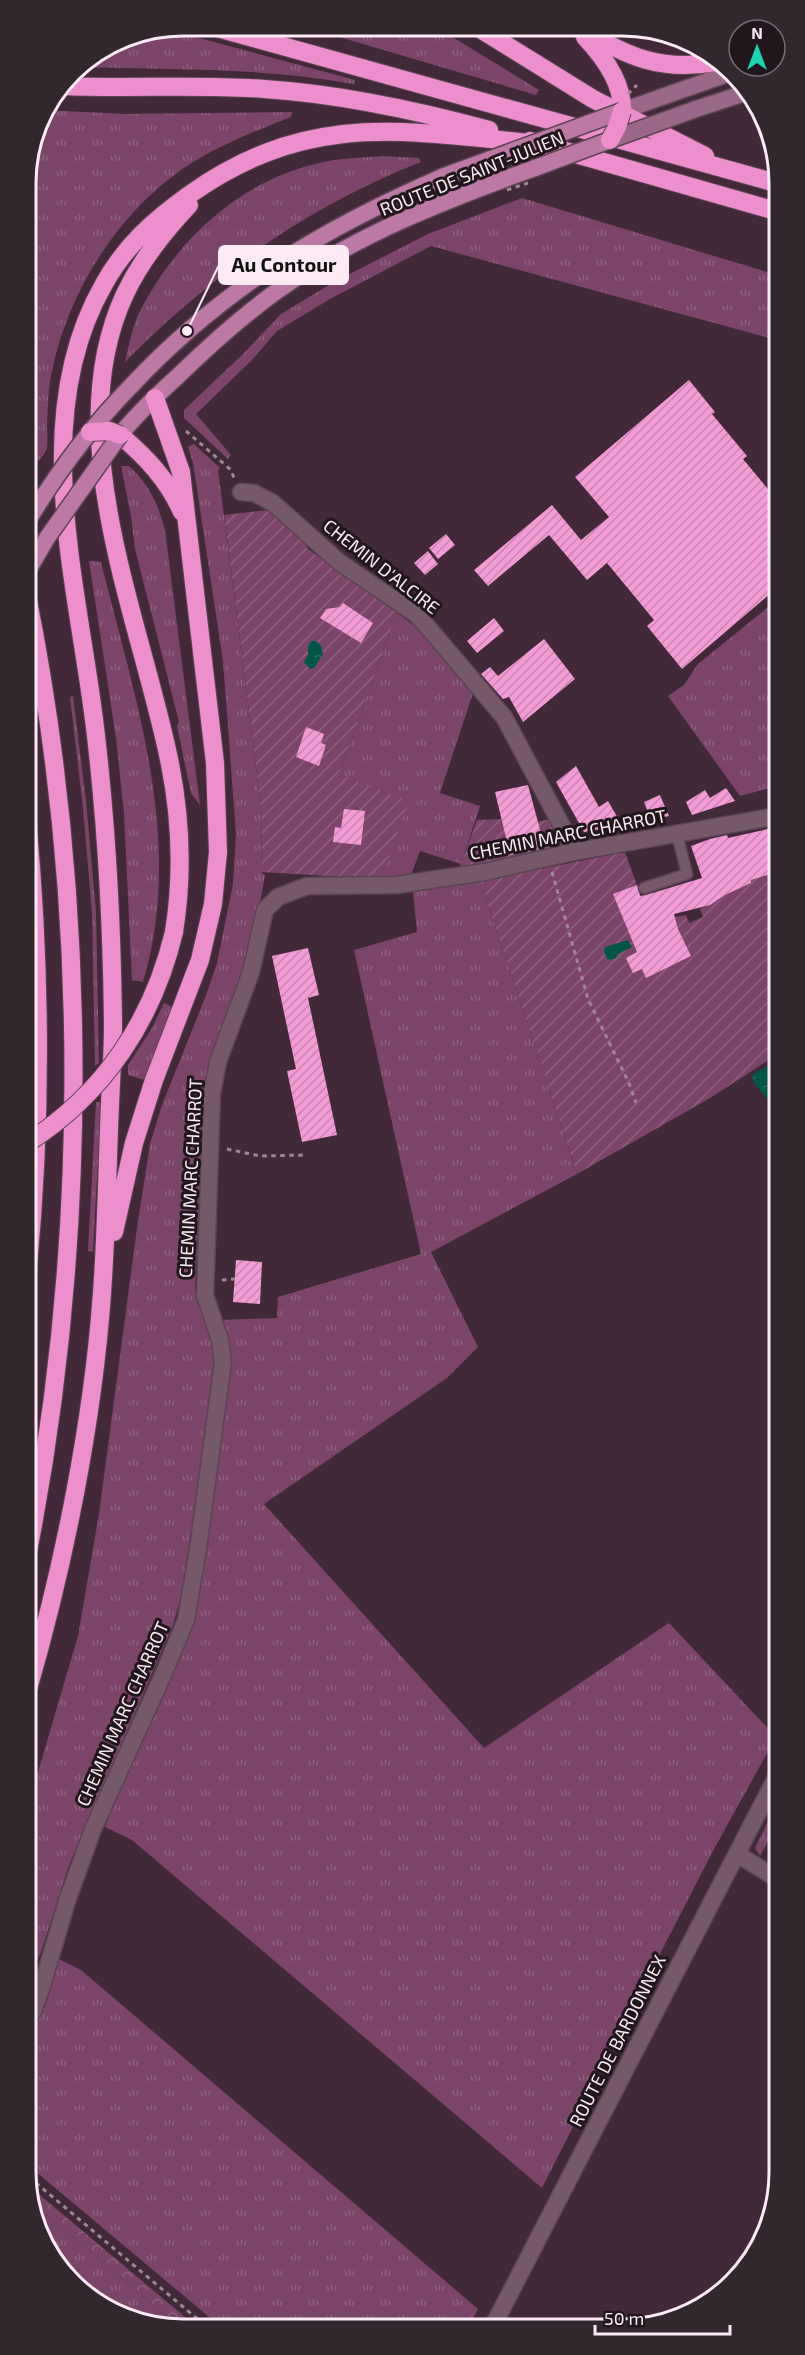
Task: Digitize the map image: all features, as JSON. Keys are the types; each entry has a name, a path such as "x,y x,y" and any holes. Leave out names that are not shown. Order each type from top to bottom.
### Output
{"highway":[{"path":"245,36 769,181"},
{"path":"492,36 593,99 735,172"},
{"path":"583,36 612,74 622,98 618,127 610,140"},
{"path":"593,36 609,46 657,63 676,66 707,63"},
{"path":"72,86 262,88 336,96 398,107 540,144 769,209"},
{"path":"36,1655 75,1488 91,1391 102,1293 113,1026 110,919 96,733 69,553 64,478 63,431 66,398 74,358 85,323 114,267 144,230 178,203 221,174 283,145 362,131 407,131 540,144"},
{"path":"36,1136 77,1105 110,1070 137,1030 158,986 174,932 180,871 175,793 157,706 117,554 105,490 100,444 100,393 107,348 125,294 136,274 167,229 221,174"},
{"path":"102,1293 134,1143 154,1080 200,960 209,927 215,886 218,811 215,763 181,472 155,398"},
{"path":"90,432 110,430 126,434 168,485 187,527"},
{"path":"36,650 48,720 62,843 70,970 73,1108 66,1250 58,1348 36,1497"},
{"path":"36,946 36,1120"}],"main road":[{"name":"ROUTE DE SAINT-JULIEN","path":"36,509 90,432 131,386 187,331 263,271 346,221 444,176 722,76"},
{"name":"ROUTE DE SAINT-JULIEN","path":"36,558 60,518 155,398 277,291 306,272 383,230 486,185 740,95"}],"street":[{"name":"CHEMIN D'ALCIRE","path":"241,492 254,493 273,503 339,562 417,615 504,717 563,828 573,852"},
{"name":"CHEMIN MARC CHARROT","path":"36,1981 93,1829 186,1620 223,1362 220,1340 205,1295 212,1093 218,1062 250,972 265,910 278,897 307,886 396,885 485,872 573,852 769,817"},
{"name":"ROUTE DE BARDONNEX","path":"497,2319 769,1792"},
{"path":"737,1854 769,1874"}],"lane":[{"path":"644,888 687,874 677,834"}],"path":[{"path":"179,424 231,470 241,492"},
{"path":"548,859 588,999 629,1083 636,1103"},
{"path":"210,1148 228,1149 260,1156 305,1155"},
{"path":"37,2184 199,2319"}],"green space":[{"path":"192,36 355,80 354,84 285,75 181,69 92,67 135,44 163,37"},
{"path":"336,36 451,36 539,90 536,95"},
{"path":"55,111 125,114 292,112 291,117 230,142 186,166 130,215 112,238 81,289 59,343 51,377 47,448 36,463 36,173 41,145"},
{"path":"383,156 419,158 421,162 339,200 262,246 191,301 125,362 139,313 154,287 171,262 211,219 260,185 287,173 332,160"},
{"path":"522,198 769,273 769,338 431,246 330,299 277,331 252,360 196,414 231,455 228,459 184,418 184,410 281,314 334,282 428,234"},
{"path":"194,444 220,468 218,470 262,819 261,872 265,875 256,925 244,968 207,1071 195,1287 197,1302 212,1335 213,1391 181,1597 173,1625 69,1865 36,1963 36,1779 78,1636 99,1514 150,1144 162,1105 217,963 233,884 236,834 223,661 193,463 188,447"},
{"path":"121,466 129,466 147,487 156,503 165,530 200,805 191,793 177,726 179,722 135,549"},
{"path":"267,510 300,536 308,549 397,613 339,774 409,802 381,879 261,872 262,819 224,515"},
{"path":"89,561 101,562 128,666 150,771 157,824 159,877 155,929 143,982 132,980 124,814 116,738"},
{"path":"769,606 769,788 740,796 668,696 684,685 698,664"},
{"path":"397,613 416,627 474,690 440,793 480,806 461,864 420,851 411,875 381,879 339,774"},
{"path":"73,696 86,801 96,912 99,1063 95,1066 92,913 70,697"},
{"path":"501,819 511,855 544,848 538,822 549,819 557,841 543,853 459,869 477,820"},
{"path":"625,852 645,908 675,917 686,915 689,923 703,917 700,909 751,883 750,878 769,874 769,1060 710,1098 577,1174 480,881"},
{"path":"480,881 577,1174 431,1252 478,1347 447,1378 264,1504 484,1748 669,1623 769,1730 769,1750 713,1851 615,2041 601,2056 588,2097 542,2188 132,1840 105,1827 126,1771 193,1619 219,1320 277,1318 278,1297 421,1254 354,950 417,932 413,892"},
{"path":"164,1003 173,1007 145,1080 128,1075 128,1065 152,1028"},
{"path":"96,1102 101,1102 93,1252 88,1251"},
{"path":"769,1819 769,1840 760,1856 755,1848"},
{"path":"59,1959 81,1970 478,2309 473,2319 211,2319 36,2172 36,2022 51,1988"},
{"path":"37,2193 187,2319 170,2319 42,2211"},
{"path":"42,2211 170,2319 135,2311 93,2289 66,2262 51,2237"}],"water":[{"path":"311,641 316,641 321,646 323,654 314,668 310,669 304,662"},
{"path":"628,940 632,947 618,954 616,958 607,959 605,947"},
{"path":"769,1065 769,1101 754,1083 752,1075"}],"building":[{"path":"689,380 715,412 712,414 747,456 743,459 769,490 769,595 682,669 647,626 654,620 607,563 587,580 549,535 488,586 474,570 552,505 581,540 609,517 575,477"},
{"path":"446,534 455,545 438,559 429,548"},
{"path":"428,551 438,564 425,575 414,563"},
{"path":"343,603 373,623 361,643 320,618 326,609 340,607"},
{"path":"494,618 504,631 477,653 467,641"},
{"path":"544,639 575,679 523,722 509,697 503,699 481,674 490,667 498,676"},
{"path":"306,727 324,734 321,743 326,745 319,766 296,757"},
{"path":"576,766 599,807 608,801 619,820 606,828 584,832 556,782"},
{"path":"528,785 545,848 510,855 495,792"},
{"path":"726,788 735,801 692,815 686,802 705,790 710,798"},
{"path":"660,795 669,816 651,820 644,802"},
{"path":"344,809 365,811 361,845 333,842 335,827 341,828"},
{"path":"769,829 769,874 751,880 751,883 710,905 674,914 678,929 691,956 646,978 642,969 633,973 626,958 637,952 613,894 637,885 640,896 646,895 702,878 691,846 727,835 728,838"},
{"path":"308,948 319,995 308,998 337,1135 302,1142 287,1071 296,1069 272,956"},
{"path":"236,1260 262,1262 260,1304 233,1302"}],"place":[{"name":"Au Contour","path":"187,331"}]}
